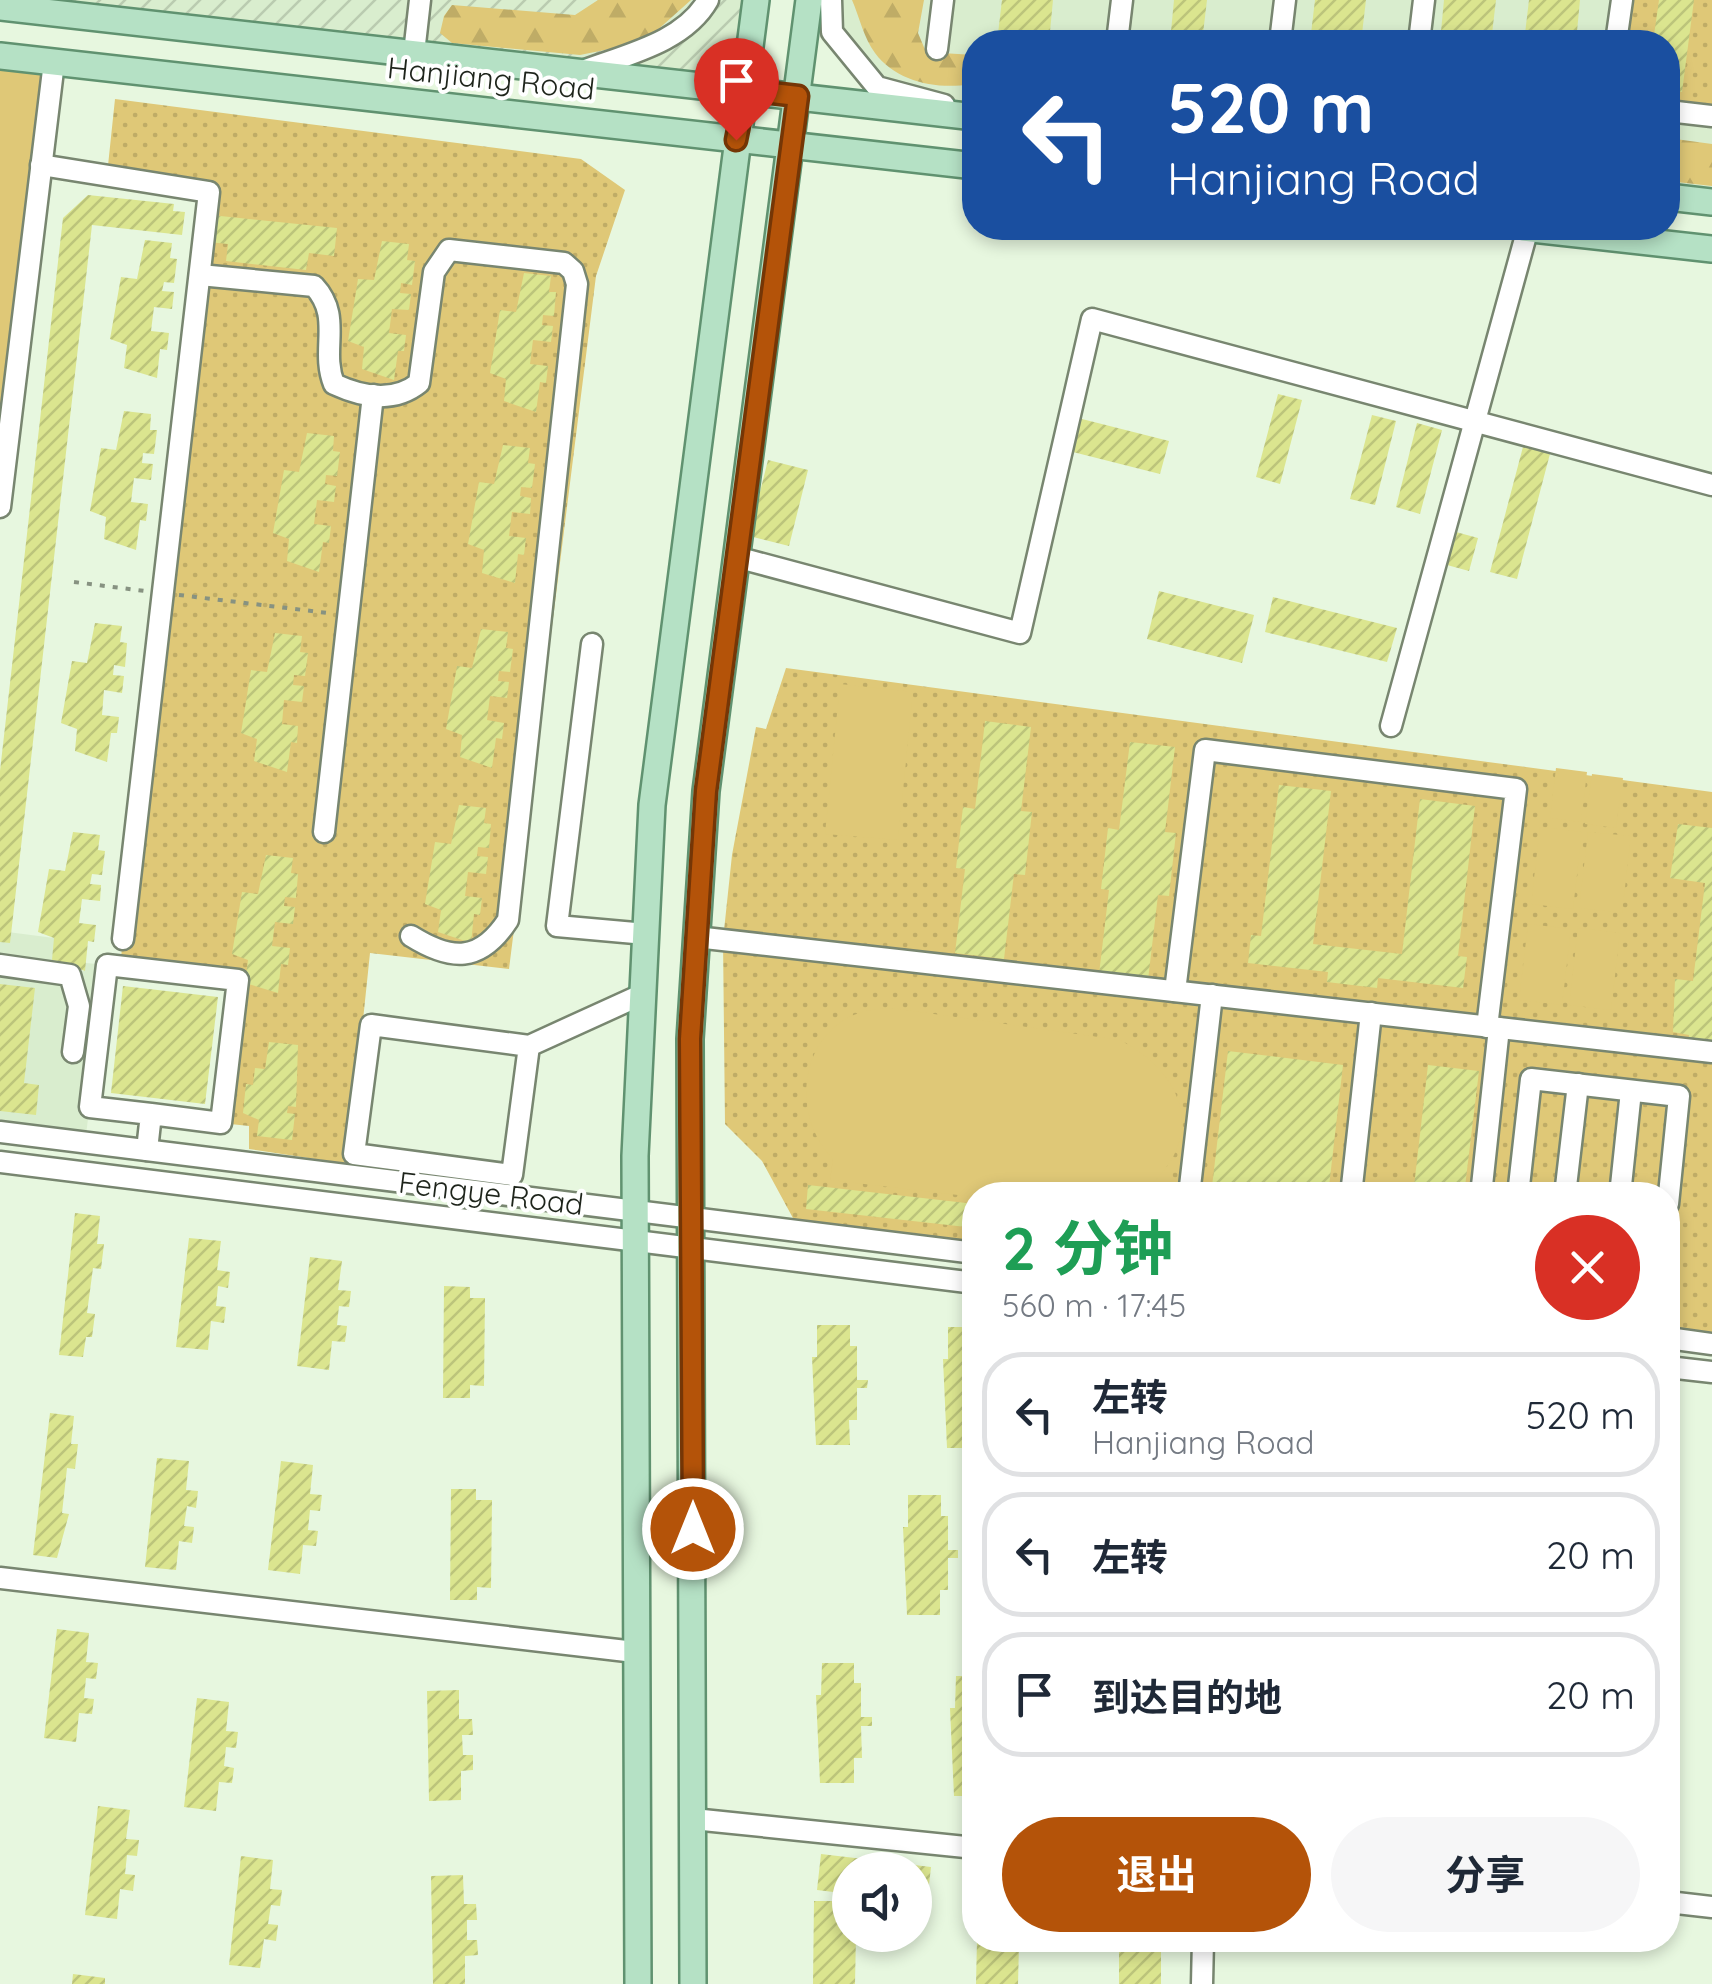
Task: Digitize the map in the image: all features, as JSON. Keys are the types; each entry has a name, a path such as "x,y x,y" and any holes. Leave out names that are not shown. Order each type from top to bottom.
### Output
{"main road":[{"path":"638,1984 635,1242 652,805 756,0"},
{"path":"693,1984 690,1039 706,791 809,0"},
{"name":"Hanjiang Road","path":"0,6 962,113"},
{"name":"Hanjiang Road","path":"0,56 962,165"},
{"path":"1680,198 1712,202"},
{"path":"1638,240 1712,248"}],"street":[{"path":"414,53 420,0"},
{"path":"580,72 652,46 697,21 708,0"},
{"path":"833,0 832,32 877,87 962,110"},
{"path":"937,48 942,0"},
{"path":"1118,30 1122,0"},
{"path":"1281,30 1285,0"},
{"path":"1420,30 1424,0"},
{"path":"1618,30 1622,0"},
{"path":"0,506 54,62"},
{"path":"1680,112 1712,116"},
{"path":"41,165 209,192 123,939"},
{"path":"1391,726 1523,240"},
{"path":"200,275 314,286 328,301 332,325 328,367 334,384 372,394 405,394 420,383 434,272 449,250 564,262 574,271 577,284 508,920 496,938 472,953 441,954 412,936"},
{"path":"736,557 1020,633 1092,319 1712,485"},
{"path":"324,832 372,394"},
{"path":"592,644 557,926 646,934"},
{"path":"1175,991 1205,750 1516,789 1482,1182"},
{"path":"696,937 1712,1052"},
{"path":"106,965 238,980 222,1123 151,1114 90,1107 106,965"},
{"path":"0,966 70,975 79,1006 73,1052"},
{"path":"529,1046 512,1174 354,1154 371,1025 529,1046 643,994"},
{"path":"1190,1182 1212,995"},
{"path":"1353,1182 1372,1014"},
{"path":"1519,1182 1531,1079 1679,1096 1670,1182"},
{"path":"1567,1182 1578,1084"},
{"path":"1622,1182 1632,1091"},
{"path":"147,1150 151,1114"},
{"name":"Fengye Road","path":"0,1132 962,1250"},
{"name":"Fengye Road","path":"0,1162 962,1281"},
{"path":"1680,1340 1712,1344"},
{"path":"1680,1368 1712,1372"},
{"path":"0,1578 635,1652"},
{"path":"693,1819 962,1847"},
{"path":"1680,1903 1712,1907"},
{"path":"1202,1984 1203,1952"}],"path":[{"path":"74,582 348,616"}],"shaded area":[{"path":"0,0 756,0 745,90"},
{"path":"835,0 1712,0 1712,202 1680,198 1680,30 962,30 962,110 877,87 832,32"},
{"path":"0,931 54,938 71,969 84,971 86,963 107,965 85,1143 0,1132"}],"green space":[{"path":"598,0 691,0 644,42 580,55 452,43 440,33 444,16 452,5 575,15"},
{"path":"852,0 924,0 918,33 926,52 962,54 962,85 918,82 894,71 871,47"},
{"path":"1622,0 1712,0 1712,116 1680,112 1680,30 1618,30"},
{"path":"0,56 54,62 0,506"},
{"path":"115,99 581,159 625,190 596,276 509,969 370,953 348,1164 249,1149 249,1126 221,1123 238,980 120,966 209,192 107,175"},
{"path":"1680,140 1712,144 1712,186 1680,182"},
{"path":"786,668 1712,792 1712,1344 1680,1340 1680,1182 962,1182 962,1251 800,1231 762,1161 725,1124 723,940 732,855 756,727 766,729"},
{"path":"840,684 913,692 898,840 825,834"},
{"path":"1556,768 1587,772 1581,822 1550,818"},
{"path":"1592,774 1623,778 1616,828 1585,824"},
{"path":"1540,827 1582,832 1573,909 1531,904"},
{"path":"1588,832 1631,836 1622,913 1579,908"},
{"path":"1528,924 1571,929 1562,1005 1519,1000"},
{"path":"1578,928 1620,933 1611,1010 1569,1005"},
{"path":"891,1008 1120,1040 1162,1072 1175,1092 1181,1112 1181,1133 1174,1155 1152,1182 962,1182 962,1195 830,1180 833,1159 811,1121 807,1078 823,1039 839,1024 863,1012"}],"building":[{"path":"1002,0 1053,0 1050,30 998,30"},
{"path":"1174,0 1207,0 1203,30 1171,30"},
{"path":"1315,0 1366,0 1362,30 1311,30"},
{"path":"1444,0 1496,0 1492,30 1441,30"},
{"path":"1529,0 1580,0 1577,30 1525,30"},
{"path":"1659,0 1694,0 1682,92 1680,30 1655,30"},
{"path":"88,195 174,204 173,211 185,212 182,235 92,225 10,943 0,942 0,771 63,218"},
{"path":"211,215 337,228 334,256 309,253 306,270 226,261 228,244 208,242"},
{"path":"145,240 172,243 170,258 177,259 174,283 164,282 162,291 174,292 172,309 154,307 151,331 169,333 167,350 160,349 157,378 124,368 127,345 110,339 121,277 137,279"},
{"path":"382,241 409,244 407,260 415,261 412,285 401,283 400,293 411,294 409,310 392,309 389,333 406,335 404,351 398,351 394,380 362,369 364,347 348,341 358,279 374,280"},
{"path":"524,273 551,276 549,292 556,292 554,316 543,315 542,325 553,326 551,342 533,340 530,364 548,366 546,383 540,382 536,412 504,401 506,379 490,373 500,310 516,312"},
{"path":"1278,394 1302,400 1280,484 1256,477"},
{"path":"124,411 151,414 150,430 157,430 154,454 143,453 142,463 153,464 151,480 134,478 131,502 148,504 146,521 140,520 136,550 104,539 106,517 90,511 101,448 116,450"},
{"path":"1372,415 1396,421 1375,505 1350,499"},
{"path":"1078,418 1169,441 1160,474 1069,451"},
{"path":"1417,423 1442,430 1420,514 1396,507"},
{"path":"307,433 334,436 333,451 340,452 337,476 326,475 325,484 336,486 334,502 317,500 314,524 331,526 329,543 323,542 319,572 287,561 289,539 273,533 284,470 299,472"},
{"path":"1524,443 1551,450 1517,579 1490,572"},
{"path":"503,445 530,448 528,463 535,464 532,488 521,487 520,496 531,498 530,514 512,512 509,536 526,538 524,555 518,554 515,583 482,573 484,550 468,544 479,482 494,484"},
{"path":"768,460 808,470 789,546 749,536"},
{"path":"1456,532 1478,538 1469,571 1447,565"},
{"path":"1159,591 1254,615 1242,663 1147,639"},
{"path":"1273,597 1397,628 1387,662 1265,632"},
{"path":"95,623 122,626 120,642 127,643 125,667 114,665 113,675 124,676 122,693 104,690 102,715 119,717 117,733 111,733 107,762 75,751 77,729 61,723 72,661 87,663"},
{"path":"481,629 508,632 506,648 513,649 510,672 499,671 498,681 509,682 507,698 490,696 487,720 504,723 502,739 496,738 492,768 460,757 462,735 446,729 457,666 472,668"},
{"path":"275,633 302,636 300,652 308,653 305,676 294,675 293,685 304,686 302,702 284,700 282,724 298,726 297,743 291,742 287,772 254,761 257,739 241,733 251,670 267,672"},
{"path":"985,721 1031,727 1021,811 1032,812 1025,875 1014,874 1004,959 955,953 965,869 956,868 963,807 975,809"},
{"path":"1130,742 1175,747 1165,832 1176,833 1169,896 1158,895 1148,980 1099,974 1109,890 1101,889 1108,828 1119,830"},
{"path":"1279,785 1331,791 1313,944 1402,954 1420,799 1475,806 1458,956 1467,957 1463,988 1378,978 1377,988 1327,982 1328,972 1248,963 1251,935 1261,936"},
{"path":"459,805 486,808 484,823 491,824 489,848 478,847 477,856 488,857 486,874 468,872 465,896 482,898 480,915 474,914 471,943 438,932 441,910 425,904 435,842 451,844"},
{"path":"1678,824 1712,828 1712,1048 1688,1045 1689,1035 1673,1032 1675,979 1693,981 1705,883 1670,878"},
{"path":"73,832 100,835 98,850 105,851 102,875 92,874 90,884 101,885 100,901 82,899 79,923 96,925 94,942 88,941 85,971 52,960 54,938 38,932 49,869 65,871"},
{"path":"266,855 293,858 291,873 298,874 296,898 285,897 284,906 295,907 293,924 275,922 272,946 290,948 288,965 281,964 278,993 245,983 248,960 232,954 242,892 258,894"},
{"path":"0,984 35,988 24,1083 39,1085 36,1115 0,1111"},
{"path":"123,986 218,997 205,1104 111,1093"},
{"path":"269,1042 298,1045 296,1107 288,1106 287,1113 295,1114 292,1140 257,1136 259,1120 243,1113 246,1084 253,1085 255,1068 265,1069"},
{"path":"1228,1051 1343,1065 1330,1182 1213,1182"},
{"path":"1428,1065 1479,1071 1466,1182 1414,1182"},
{"path":"808,1185 962,1203 962,1227 806,1209"},
{"path":"75,1213 100,1216 97,1244 104,1244 101,1269 93,1268 87,1313 95,1314 92,1337 86,1337 83,1357 59,1355"},
{"path":"189,1238 221,1241 217,1270 230,1272 228,1288 218,1286 216,1306 226,1307 224,1323 211,1321 208,1350 176,1347"},
{"path":"310,1257 342,1261 338,1290 351,1291 349,1307 339,1306 337,1325 347,1326 345,1342 332,1341 329,1370 297,1366"},
{"path":"444,1286 470,1287 470,1298 485,1298 484,1386 470,1385 470,1398 443,1398"},
{"path":"817,1325 850,1325 850,1346 857,1346 857,1380 868,1380 867,1388 857,1388 857,1420 849,1420 850,1445 816,1445 812,1357 817,1357"},
{"path":"948,1327 962,1327 962,1448 947,1448 943,1359 948,1359"},
{"path":"50,1413 74,1416 71,1444 78,1444 75,1469 67,1468 62,1513 69,1514 57,1558 33,1555"},
{"path":"157,1458 189,1461 186,1490 198,1491 196,1508 187,1506 184,1526 194,1527 192,1543 179,1541 176,1570 145,1567"},
{"path":"281,1461 313,1465 310,1494 322,1495 320,1511 310,1510 308,1530 318,1531 316,1546 303,1545 300,1574 268,1570"},
{"path":"451,1489 476,1489 476,1500 492,1500 491,1588 477,1587 477,1600 450,1600"},
{"path":"908,1495 941,1495 941,1516 948,1516 948,1550 958,1550 958,1558 948,1558 948,1590 940,1590 940,1615 907,1615 903,1527 908,1527"},
{"path":"57,1629 89,1633 86,1662 98,1663 96,1679 86,1678 84,1698 94,1699 92,1714 79,1713 76,1742 44,1738"},
{"path":"822,1663 854,1663 854,1683 861,1683 861,1717 872,1717 872,1726 861,1726 862,1758 854,1758 854,1783 820,1783 816,1695 821,1695"},
{"path":"956,1676 962,1676 962,1796 954,1796 950,1708 955,1708"},
{"path":"459,1690 459,1719 472,1719 473,1735 462,1735 463,1755 473,1755 473,1770 461,1771 461,1800 429,1801 427,1691"},
{"path":"197,1698 229,1702 226,1731 238,1732 236,1748 226,1747 224,1766 234,1768 232,1783 219,1782 216,1811 184,1807"},
{"path":"98,1806 130,1810 126,1839 139,1840 137,1856 127,1855 125,1874 135,1875 133,1891 120,1889 117,1919 85,1915"},
{"path":"821,1854 832,1855 832,1892 817,1890"},
{"path":"241,1856 273,1860 270,1889 282,1890 280,1906 271,1905 268,1924 278,1925 276,1941 264,1939 260,1968 229,1965"},
{"path":"463,1875 464,1904 476,1904 477,1920 467,1920 467,1940 477,1940 478,1955 465,1956 465,1984 433,1984 431,1876"},
{"path":"814,1901 832,1901 832,1952 856,1952 855,1984 813,1984"},
{"path":"977,1952 1019,1952 1018,1984 976,1984"},
{"path":"1119,1952 1161,1952 1161,1984 1119,1984"},
{"path":"73,1974 105,1978 105,1984 72,1984"}],"route":[{"path":"693,1529 690,1039 706,791 798,96 746,90 736,140"}]}
